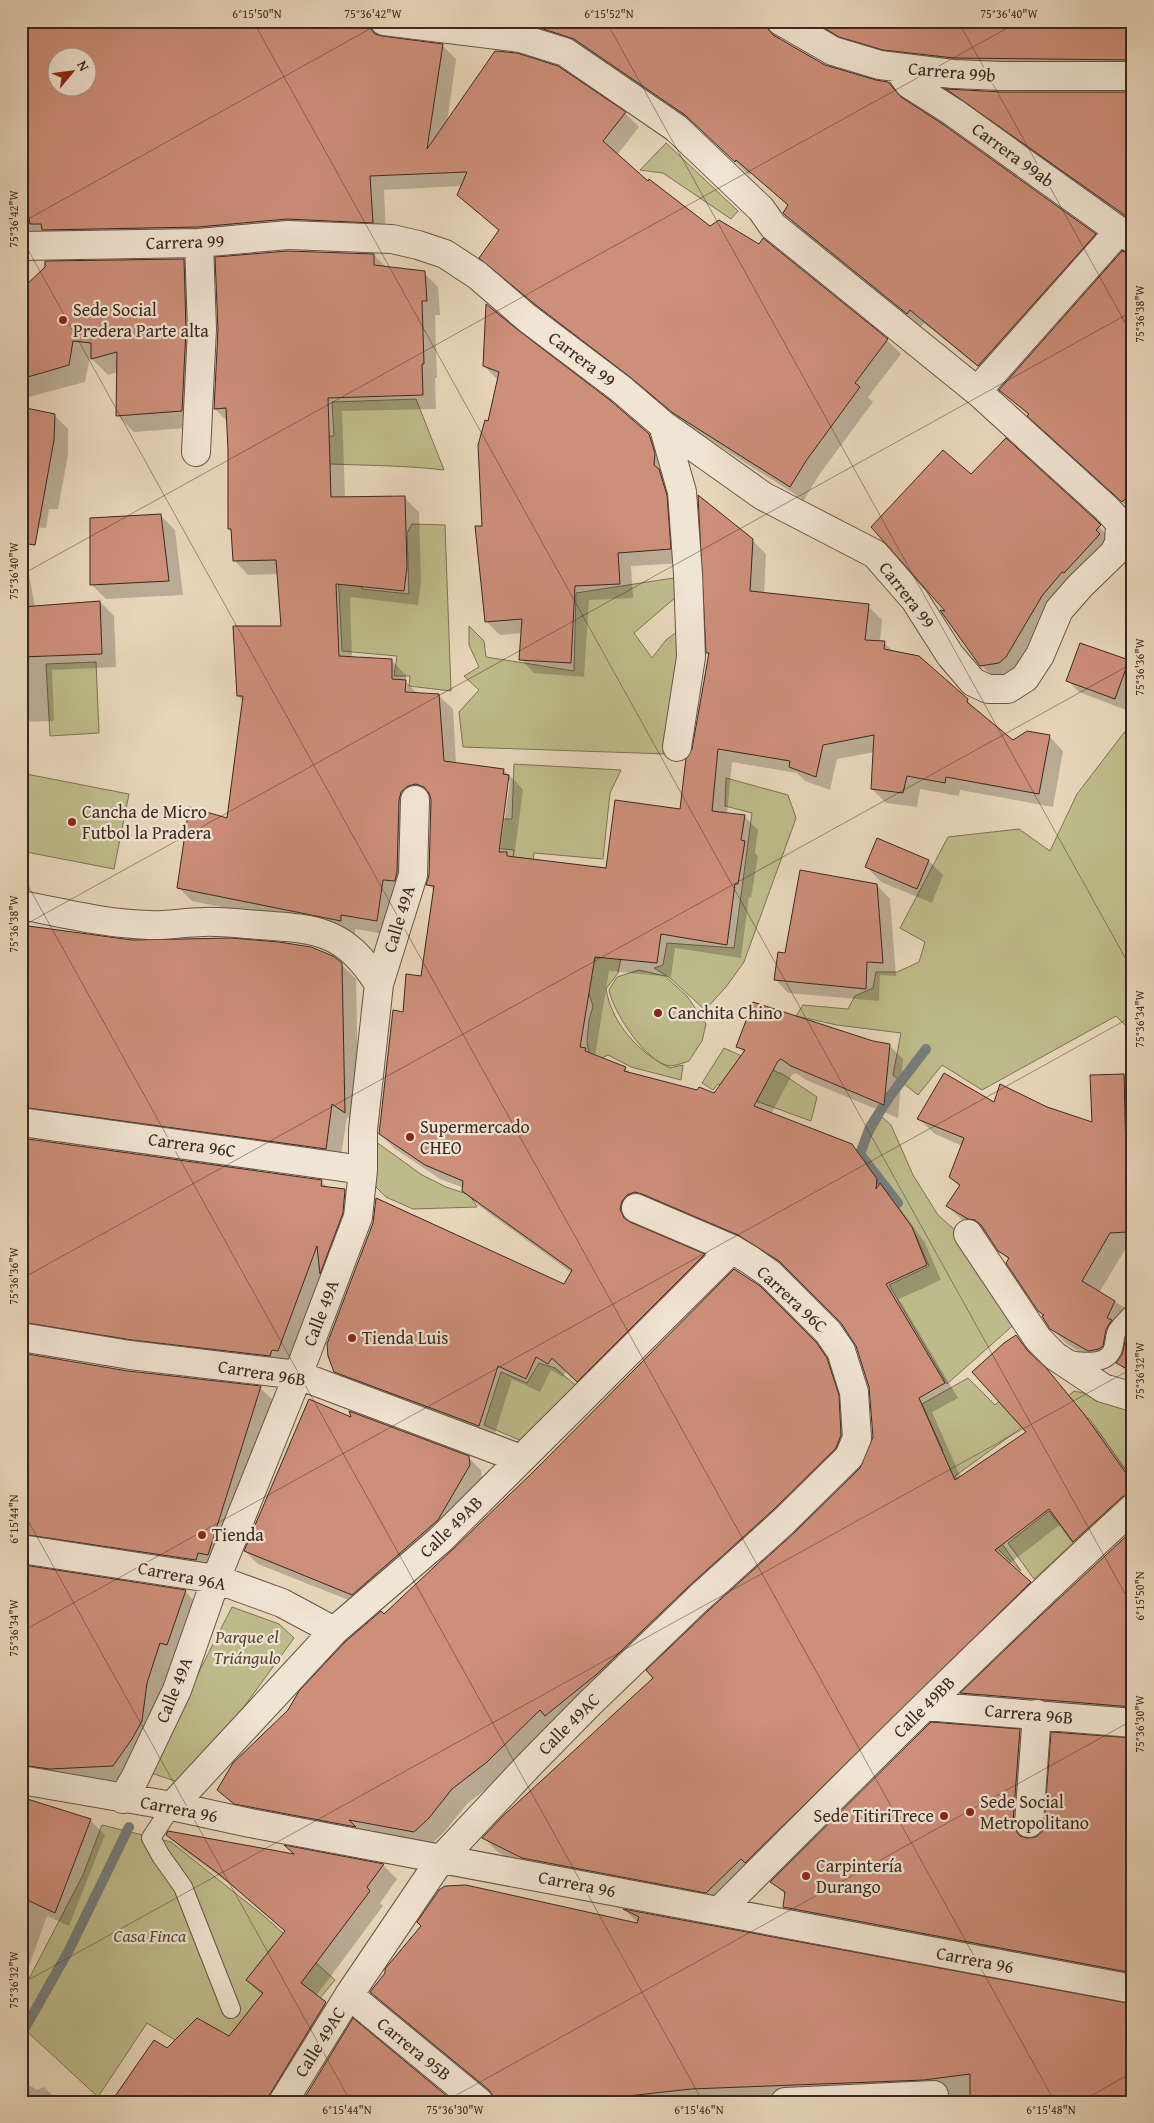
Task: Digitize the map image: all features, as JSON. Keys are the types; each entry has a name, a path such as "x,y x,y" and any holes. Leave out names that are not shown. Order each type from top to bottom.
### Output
{"street":[{"path":"384,21 520,38 565,52 676,128 760,209 773,226 977,390 1126,235"},
{"name":"Carrera 99b","path":"781,21 833,51 872,63 897,67 953,74 1002,76 1133,76"},
{"name":"Carrera 99ab","path":"897,67 909,84 953,112 1126,235"},
{"name":"Carrera 99","path":"21,246 199,244 288,236 392,239 437,251 477,275 528,318 621,389 663,425 763,496 875,554 916,600 950,655 973,682 988,689 1008,689 1026,678 1040,655 1059,610 1114,552 1119,543 1120,523 977,390"},
{"path":"196,452 202,329 199,244"},
{"path":"663,425 682,492 688,574 691,657 677,747"},
{"name":"Calle 49A","path":"123,1799 138,1772 176,1690 216,1579 298,1375 358,1217 363,1170 364,1130 379,984 413,875 415,800"},
{"path":"21,904 87,918 150,925 204,922 298,927 322,932 347,946 365,962 379,984"},
{"name":"Carrera 96C","path":"21,1122 363,1170"},
{"name":"Carrera 96C","path":"636,1208 732,1249 770,1274 828,1332 841,1351 848,1371"},
{"path":"968,1234 1038,1339 1055,1356 1103,1388 1133,1397"},
{"name":"Calle 49AB","path":"172,1806 334,1631 440,1540 732,1249"},
{"name":"Carrera 96B","path":"21,1338 130,1355 298,1375 521,1459"},
{"name":"Calle 49AC","path":"283,2102 349,1996 441,1859 590,1703 699,1598 783,1522 849,1457 857,1438 854,1392 848,1371"},
{"name":"Calle 49BB","path":"720,1911 1053,1581 1133,1508"},
{"name":"Carrera 96A","path":"21,1549 216,1579 282,1603 334,1631"},
{"name":"Carrera 96B","path":"925,1706 1133,1723"},
{"path":"1029,1823 1037,1714"},
{"name":"Carrera 96","path":"21,1780 172,1806 1133,1990"},
{"name":"Carrera 95B","path":"349,1996 478,2102"},
{"path":"785,2102 934,2095"}],"lane":[{"path":"1055,1356 1080,1361 1098,1361 1107,1357 1113,1350 1116,1332 1133,1313"},
{"path":"172,1806 151,1838 183,1887 231,2009"}],"green space":[{"path":"666,143 738,211 731,219 663,173 640,170"},
{"path":"416,399 444,470 295,462 295,437 334,436 332,402"},
{"path":"412,524 445,525 451,691 409,686 410,676 394,676 397,656 342,651 336,530 363,532 362,589 409,594 407,533"},
{"path":"680,577 676,597 634,633 652,658 666,640 681,629 667,754 463,747 459,712 479,690 464,676 479,667 469,645 469,626 484,641 486,657 574,671 576,593"},
{"path":"96,662 99,733 50,736 46,664"},
{"path":"1133,721 1133,1033 1116,1016 982,1090 942,1065 918,1095 893,1075 901,1033 837,1025 796,1016 803,1005 848,1009 855,996 873,988 876,972 897,972 919,962 925,942 900,928 948,837 1019,829 1050,851 1077,794"},
{"path":"514,764 621,770 610,793 603,859 534,853 531,879 510,877 514,850 484,847 488,819 512,819"},
{"name":"Cancha de Micro Futbol la Pradera","path":"21,773 129,794 114,869 21,851"},
{"path":"726,778 788,795 796,818 744,962 726,987 705,1010 670,978 654,968 663,965 667,943 734,948 752,813 725,806"},
{"path":"609,954 621,958 618,973 606,989 614,1014 629,1036 648,1054 670,1068 683,1065 681,1080 631,1067 608,1055 591,1063 587,1042 589,1020 593,1006 584,979 591,960"},
{"name":"Canchita Chino","path":"639,970 665,976 687,996 706,1024 702,1041 689,1061 670,1066 661,1063 641,1046 617,1011 609,990 617,977"},
{"path":"724,1048 784,1075 817,1097 811,1121 756,1101 718,1084 713,1090 702,1083"},
{"path":"882,1117 891,1125 913,1175 938,1215 956,1231 1018,1321 947,1384 889,1285 929,1266 915,1234 907,1237 893,1207 896,1195 879,1172 857,1175 867,1144"},
{"path":"372,1139 422,1175 446,1187 470,1195 477,1207 413,1209 386,1197 376,1187 372,1166"},
{"path":"539,1363 555,1368 579,1388 522,1441 484,1425 501,1372 527,1383"},
{"path":"968,1378 995,1405 1016,1387 1039,1415 955,1476 1021,1571 923,1479 937,1453 943,1451 922,1404"},
{"path":"1074,1391 1133,1404 1133,1480 1089,1418 1064,1436 1049,1413"},
{"path":"1049,1511 1073,1543 1034,1579 1008,1543"},
{"name":"Parque el Triángulo","path":"232,1607 279,1624 294,1638 187,1785 148,1772"},
{"name":"Casa Finca","path":"102,1825 171,1842 264,1916 335,1980 320,1998 193,2051 147,2023 98,2097 21,2026 21,1994 83,1875"}],"building":[{"path":"21,21 353,21 370,28 375,34 382,36 443,44 427,149 495,51 517,53 558,66 626,112 603,141 648,181 649,179 710,226 719,220 759,244 763,238 888,339 855,383 860,387 806,461 790,487 673,413 479,258 499,230 457,195 467,172 370,176 373,223 287,219 198,227 42,230 41,224 30,224 21,176"},
{"path":"519,21 765,21 773,35 825,65 888,82 901,97 944,125 1096,234 978,366 910,310 907,314 785,215 783,213 788,205 736,160 735,162 685,115 574,39"},
{"path":"813,21 1133,21 1133,60 954,58 883,50 839,37"},
{"path":"946,89 1002,92 1133,92 1133,221"},
{"path":"288,251 374,254 374,265 425,271 427,301 422,301 423,395 328,398 331,497 405,496 407,567 404,591 336,584 339,656 392,659 392,679 406,680 405,692 439,694 444,761 504,769 503,774 509,775 499,852 507,852 507,856 606,868 615,800 680,809 686,759 692,749 709,653 706,653 698,495 753,539 750,591 869,604 865,640 885,641 884,649 919,656 968,699 967,702 1013,740 1027,731 1050,735 1039,794 946,777 945,783 907,776 903,793 871,789 874,735 823,745 816,777 789,767 790,761 718,749 712,811 745,815 741,840 745,841 738,884 735,884 727,945 661,934 657,963 595,957 580,1047 586,1048 585,1051 626,1067 624,1071 697,1090 699,1087 714,1093 745,1050 736,1047 753,1002 873,1041 890,1044 884,1105 791,1066 781,1059 778,1061 754,1106 852,1144 877,1179 876,1189 880,1183 912,1227 927,1265 886,1284 945,1383 919,1398 955,1480 1026,1432 972,1372 1004,1343 1016,1335 1084,1414 1133,1483 1133,1493 1122,1497 1073,1542 1049,1509 995,1550 1031,1582 745,1863 741,1859 706,1893 522,1858 482,1838 503,1816 653,1678 646,1670 794,1533 860,1468 873,1437 869,1387 856,1346 841,1323 779,1261 738,1235 635,1192 627,1195 622,1201 620,1209 624,1218 705,1254 577,1382 552,1358 548,1364 536,1357 526,1379 498,1366 479,1426 334,1372 328,1356 327,1344 373,1223 376,1198 564,1284 572,1270 462,1191 463,1181 425,1165 379,1134 393,1010 403,1012 406,974 421,976 434,886 426,885 429,875 431,800 429,793 424,787 416,784 408,786 401,792 399,800 397,872 395,881 383,880 377,921 341,915 341,921 177,888 189,807 227,818 243,696 237,696 233,626 281,626 276,560 233,561 231,529 228,529 226,408 214,409 218,330 215,257"},
{"path":"1122,251 1133,255 1133,490 1122,502 1027,416 1029,414 999,390"},
{"path":"184,259 186,329 182,411 116,416 117,352 91,359 91,343 73,341 69,365 21,379 21,290 45,267 45,261"},
{"path":"486,304 611,401 649,434 655,453 654,465 659,469 667,495 671,549 618,553 620,584 575,586 571,663 519,660 522,619 485,622 475,526 482,526 478,445 485,420 488,421 499,372 483,366"},
{"path":"21,407 55,414 54,440 35,545 21,543"},
{"path":"1006,438 1101,525 1096,530 1100,534 1064,573 1062,572 1042,596 1006,657 999,663 980,666 940,610 945,611 871,527 943,450 971,474"},
{"path":"161,514 169,581 90,585 90,518"},
{"path":"100,601 102,654 21,657 21,607"},
{"path":"1080,643 1129,660 1115,699 1066,681"},
{"path":"877,838 929,860 917,889 865,867"},
{"path":"800,870 877,884 883,963 867,962 866,989 774,980 778,952 785,953"},
{"path":"21,925 132,940 231,938 279,942 311,947 333,956 342,963 345,1113 332,1104 326,1149 21,1107"},
{"path":"944,1073 994,1102 1000,1084 1047,1107 1092,1122 1090,1075 1124,1074 1128,1232 1110,1233 1082,1281 1115,1301 1107,1318 1112,1320 1106,1329 1103,1346 1099,1349 1088,1351 1050,1329 1042,1316 1044,1315 1038,1311 1006,1263 1009,1258 998,1251 981,1225 975,1220 968,1219 946,1206 960,1185 949,1177 964,1138 917,1119"},
{"path":"21,1138 322,1180 321,1186 345,1189 343,1213 320,1274 317,1246 278,1351 272,1350 270,1356 132,1340 21,1322"},
{"path":"734,1269 760,1286 816,1342 827,1358 839,1395 841,1435 836,1448 772,1511 688,1587 597,1674 545,1716 540,1710 487,1762 452,1789 429,1818 414,1832 349,1820 356,1827 234,1804 217,1790 233,1763 288,1710 299,1691 345,1642 381,1611 384,1614 451,1551 533,1472"},
{"path":"1131,1331 1133,1332 1133,1372 1116,1363 1122,1355 1126,1337"},
{"path":"21,1353 128,1371 261,1386 208,1555 198,1553 196,1560 21,1534"},
{"path":"309,1399 351,1417 349,1411 469,1456 470,1465 438,1520 352,1595 244,1551"},
{"path":"1133,1530 1133,1707 960,1693 1038,1618"},
{"path":"24,1565 186,1590 167,1645 160,1643 147,1683 142,1721 113,1766 50,1769 21,1765 21,1580"},
{"path":"931,1722 1020,1729 1013,1822 1015,1830 1020,1836 1027,1838 1036,1837 1042,1832 1044,1825 1051,1732 1133,1738 1133,1973 783,1907 785,1892 770,1882"},
{"path":"21,1797 91,1819 55,1913 21,1897"},
{"path":"168,1831 294,1854 284,1845 384,1864 367,1887 370,1891 301,1983 326,2002 267,2102 111,2102 154,2040 167,2048 197,2018 229,2036 263,1993 246,1980 285,1931 219,1874 166,1835"},
{"path":"466,1885 637,1923 639,1917 623,1909 1133,2004 1133,2102 970,2102 970,2074 924,2080 691,2089 574,2102 494,2102 489,2090 370,1992 385,1973 385,1969 421,1926 417,1922 439,1890 445,1886"},
{"path":"353,2018 454,2102 302,2102"}],"waterway":[{"path":"883,1210 898,1203 860,1154 870,1127 890,1096 926,1049"},
{"path":"21,2035 68,1952 129,1827"}],"place":[{"name":"Sede Social Predera Parte alta","path":"63,320"},
{"name":"Cancha de Micro Futbol la Pradera","path":"72,822"},
{"name":"Canchita Chino","path":"658,1013"},
{"name":"Supermercado CHEO","path":"410,1137"},
{"name":"Tienda Luis","path":"352,1338"},
{"name":"Tienda","path":"202,1535"},
{"name":"Sede Social Metropolitano","path":"970,1812"},
{"name":"Sede TitiriTrece","path":"944,1816"},
{"name":"Carpintería Durango","path":"806,1876"}]}
